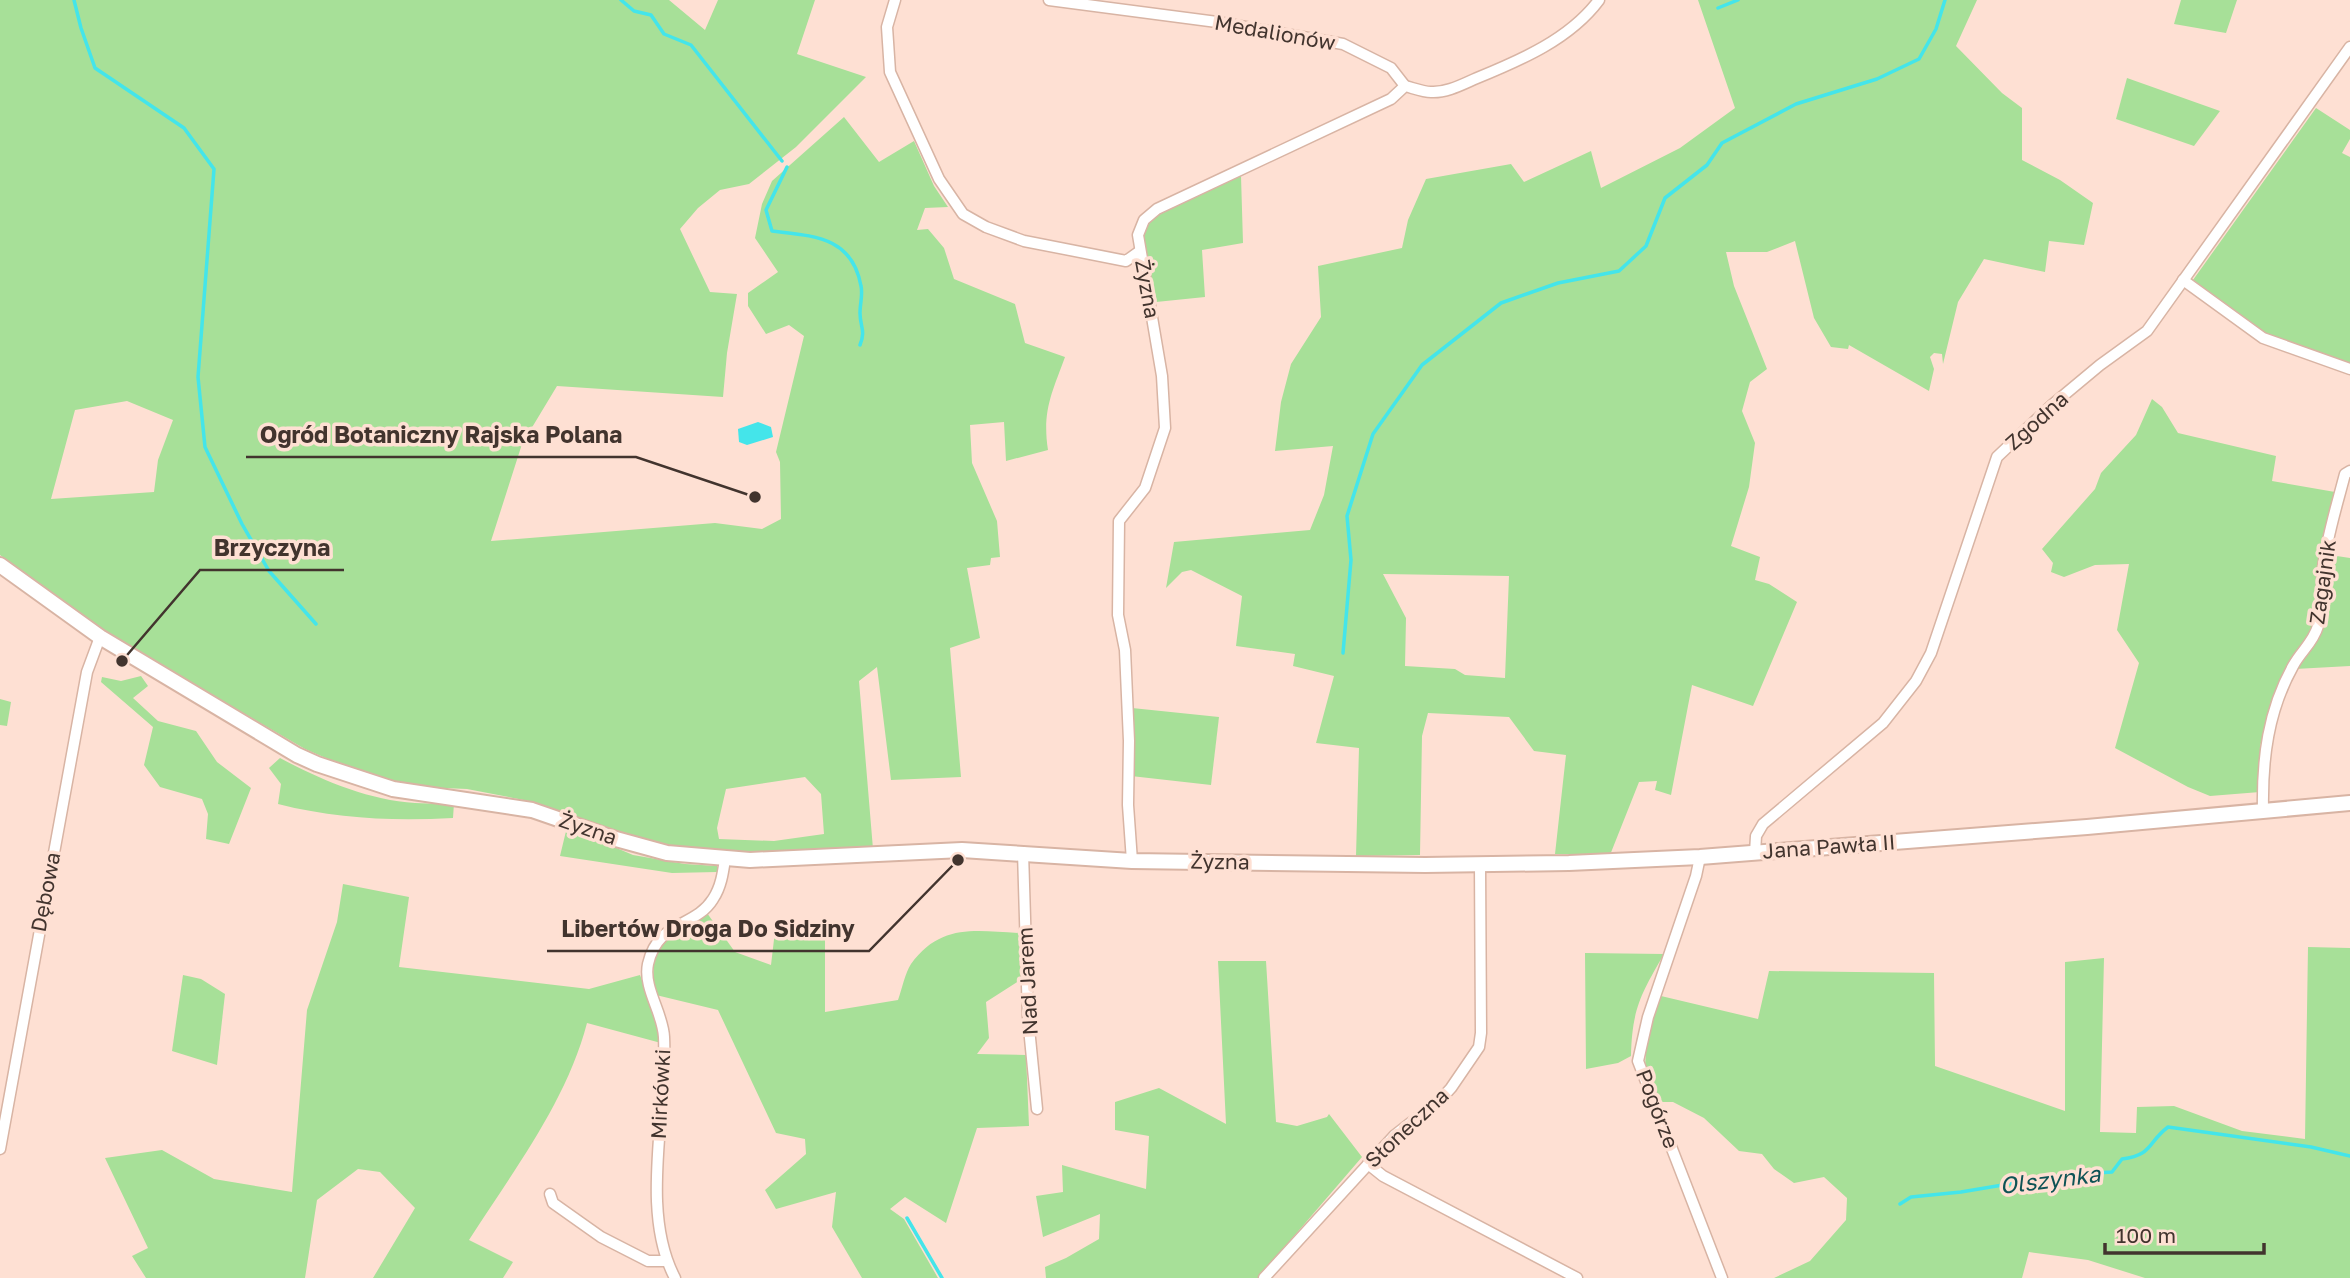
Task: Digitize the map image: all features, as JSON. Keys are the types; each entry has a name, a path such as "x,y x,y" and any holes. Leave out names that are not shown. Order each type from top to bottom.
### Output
{"street":[{"path":"895,0 887,27 890,72 939,179 963,214 986,227 1024,241 1126,261 1140,251"},
{"name":"Medalionów","path":"1049,0 1217,22 1343,44 1391,68 1405,86"},
{"path":"1405,86 1430,93 1447,91 1506,66 1562,34 1586,16 1599,0"},
{"name":"Zgodna","path":"1755,853 1756,835 1763,824 1883,723 1916,681 1931,653 1997,457 2063,396 2147,331 2350,47"},
{"name":"Żyzna","path":"1132,861 1128,805 1129,741 1125,650 1118,615 1119,521 1146,488 1166,428 1162,376 1138,235 1142,223 1157,209 1391,99 1405,86"},
{"path":"2183,280 2263,338 2350,369"},
{"name":"Zagajnik","path":"2263,810 2263,777 2272,715 2294,663 2313,641 2319,623 2323,568 2330,531 2345,474 2350,471"},
{"name":"Żyzna","path":"0,565 100,637 297,755 393,789 531,810 667,853 750,860 962,850 1132,861 1307,863"},
{"name":"Dębowa","path":"0,1149 84,685 100,637"},
{"name":"Jana Pawła II","path":"1307,863 1480,864 1700,857 2087,827 2350,803"},
{"name":"Nad Jarem","path":"1023,852 1028,1018 1037,1109"},
{"name":"Pogórze","path":"1700,857 1648,1017 1638,1061 1722,1278"},
{"name":"Mirkówki","path":"675,1278 666,1261 657,1211 659,1140 665,1078 664,1033 650,986 648,966 659,939 675,926 702,912 713,900 722,881 725,859"},
{"name":"Słoneczna","path":"1264,1278 1395,1135 1441,1099 1479,1047 1480,864"},
{"path":"1368,1164 1383,1176 1577,1278"},
{"path":"550,1194 553,1203 601,1237 648,1261 666,1261"}],"green space":[{"path":"0,0 669,0 705,30 718,0 815,0 797,54 866,77 796,147 749,184 720,190 698,208 680,229 710,292 737,294 723,397 557,386 522,444 491,541 715,523 762,529 781,519 780,462 776,452 804,336 789,325 766,334 748,306 748,293 778,272 755,238 762,204 772,181 844,117 879,162 914,141 934,186 948,207 925,208 917,230 928,229 944,248 954,279 1015,304 1025,343 1065,357 1047,413 1048,450 1006,461 1004,422 970,425 972,463 997,521 1000,557 991,558 990,565 967,568 980,638 950,648 961,777 891,780 877,667 859,681 873,849 716,854 669,849 534,802 467,789 420,787 367,776 305,749 91,625 0,555","holes":["127,401 173,420 158,460 154,492 51,499 75,410","805,777 821,794 824,834 774,841 719,839 717,828 726,789"]},
{"path":"1698,0 1977,0 1956,46 2002,93 2022,108 2022,160 2060,180 2093,203 2084,245 2049,241 2045,272 1984,259 1958,302 1943,364 1942,354 1934,353 1930,357 1934,369 1929,391 1849,345 1848,349 1831,347 1814,318 1795,241 1767,252 1726,252 1734,286 1767,369 1750,382 1742,411 1755,443 1749,487 1731,546 1760,557 1755,580 1769,584 1797,602 1753,706 1692,685 1671,795 1655,790 1657,781 1639,782 1610,855 1555,854 1566,755 1534,751 1509,717 1428,713 1422,736 1420,855 1356,856 1359,748 1316,743 1334,676 1293,666 1295,654 1236,646 1242,596 1191,570 1182,572 1166,588 1174,542 1310,530 1324,495 1333,446 1275,451 1281,402 1291,364 1321,317 1318,266 1402,248 1408,220 1426,179 1511,164 1524,182 1591,151 1601,188 1680,148 1735,108","holes":["1383,574 1509,576 1505,678 1465,675 1455,669 1405,666 1406,618"]},
{"path":"2181,0 2237,0 2226,33 2174,24"},
{"path":"2127,78 2220,111 2194,146 2116,119"},
{"path":"2316,108 2350,130 2350,139 2342,153 2350,157 2350,363 2276,339 2256,328 2193,280"},
{"path":"1241,176 1243,243 1202,250 1205,297 1156,302 1143,234 1149,223 1159,213"},
{"path":"2152,399 2162,407 2178,433 2276,456 2272,481 2335,492 2318,569 2315,622 2310,639 2291,660 2276,689 2268,713 2260,747 2260,792 2210,796 2115,748 2139,663 2117,630 2129,564 2095,565 2064,577 2051,572 2053,563 2042,549 2095,489 2101,473 2136,435"},
{"path":"2330,555 2350,558 2350,666 2295,669 2315,642"},
{"path":"141,676 148,686 133,698 158,721 196,731 217,762 251,788 229,844 206,839 208,814 202,799 160,787 144,765 153,727 101,682 102,677 121,681"},
{"path":"0,699 11,702 7,726 0,725"},
{"path":"1132,708 1219,717 1211,785 1131,776"},
{"path":"280,758 328,781 380,798 415,803 454,803 453,818 365,818 278,804 281,784 269,768"},
{"path":"567,827 633,855 685,864 717,866 717,872 672,873 560,856"},
{"path":"343,884 409,897 399,967 589,989 640,975 656,1018 661,1043 587,1023 578,1052 552,1109 469,1240 513,1262 503,1278 373,1278 415,1208 380,1172 358,1169 317,1200 305,1278 146,1278 132,1256 148,1248 105,1158 162,1150 214,1179 292,1192 307,1010 337,922"},
{"path":"707,913 735,952 771,965 775,931 825,940 825,1012 898,1000 911,964 922,951 947,936 974,931 1020,933 1022,979 986,1002 989,1038 977,1054 1026,1055 1029,1126 977,1128 946,1223 905,1197 890,1209 904,1219 938,1278 862,1278 832,1227 836,1192 776,1209 765,1190 806,1154 805,1139 776,1133 718,1010 656,995 653,978 657,953 671,935"},
{"path":"2308,947 2350,948 2350,1278 2145,1278 2088,1260 2029,1252 2022,1278 1774,1278 1810,1261 1846,1220 1847,1198 1824,1177 1794,1183 1774,1169 1762,1154 1739,1151 1704,1118 1673,1102 1660,1102 1645,1068 1647,1031 1661,996 1758,1019 1769,971 1934,973 1935,1066 2065,1111 2065,962 2104,958 2100,1132 2136,1133 2137,1107 2174,1106 2242,1131 2305,1139"},
{"path":"1585,953 1664,954 1639,1002 1633,1026 1631,1056 1618,1063 1586,1069"},
{"path":"1218,961 1266,961 1276,1122 1297,1126 1327,1117 1329,1114 1362,1157 1258,1278 1046,1278 1045,1267 1099,1239 1100,1214 1043,1237 1036,1196 1063,1192 1062,1165 1146,1189 1149,1136 1115,1130 1115,1102 1159,1088 1226,1124"},
{"path":"183,975 201,979 225,994 217,1065 172,1051"}],"water":[{"path":"758,422 771,427 773,437 747,445 739,442 738,429"}],"waterway":[{"path":"74,0 95,68 184,128 214,169 198,377 205,447 242,524 269,571 316,624"},
{"path":"621,0 634,11 651,15 664,34 691,45 782,161"},
{"path":"1718,8 1738,0"},
{"path":"1343,653 1351,560 1347,516 1373,434 1422,365 1501,303 1558,283 1619,271 1646,246 1665,198 1707,165 1722,143 1796,104 1877,79 1919,59 1936,29 1945,0"},
{"path":"787,167 766,210 772,231 816,237 840,248 849,257 862,289 860,313 863,332 860,345"},
{"name":"Olszynka","path":"1900,1204 1911,1197 1961,1192 2062,1175 2112,1172 2122,1159 2145,1151 2168,1127 2311,1147 2350,1156"},
{"path":"907,1218 942,1278"}],"place":[{"name":"Ogród Botaniczny Rajska Polana","path":"755,497"},
{"name":"Brzyczyna","path":"122,661"},
{"name":"Libertów Droga Do Sidziny","path":"958,860"}]}
